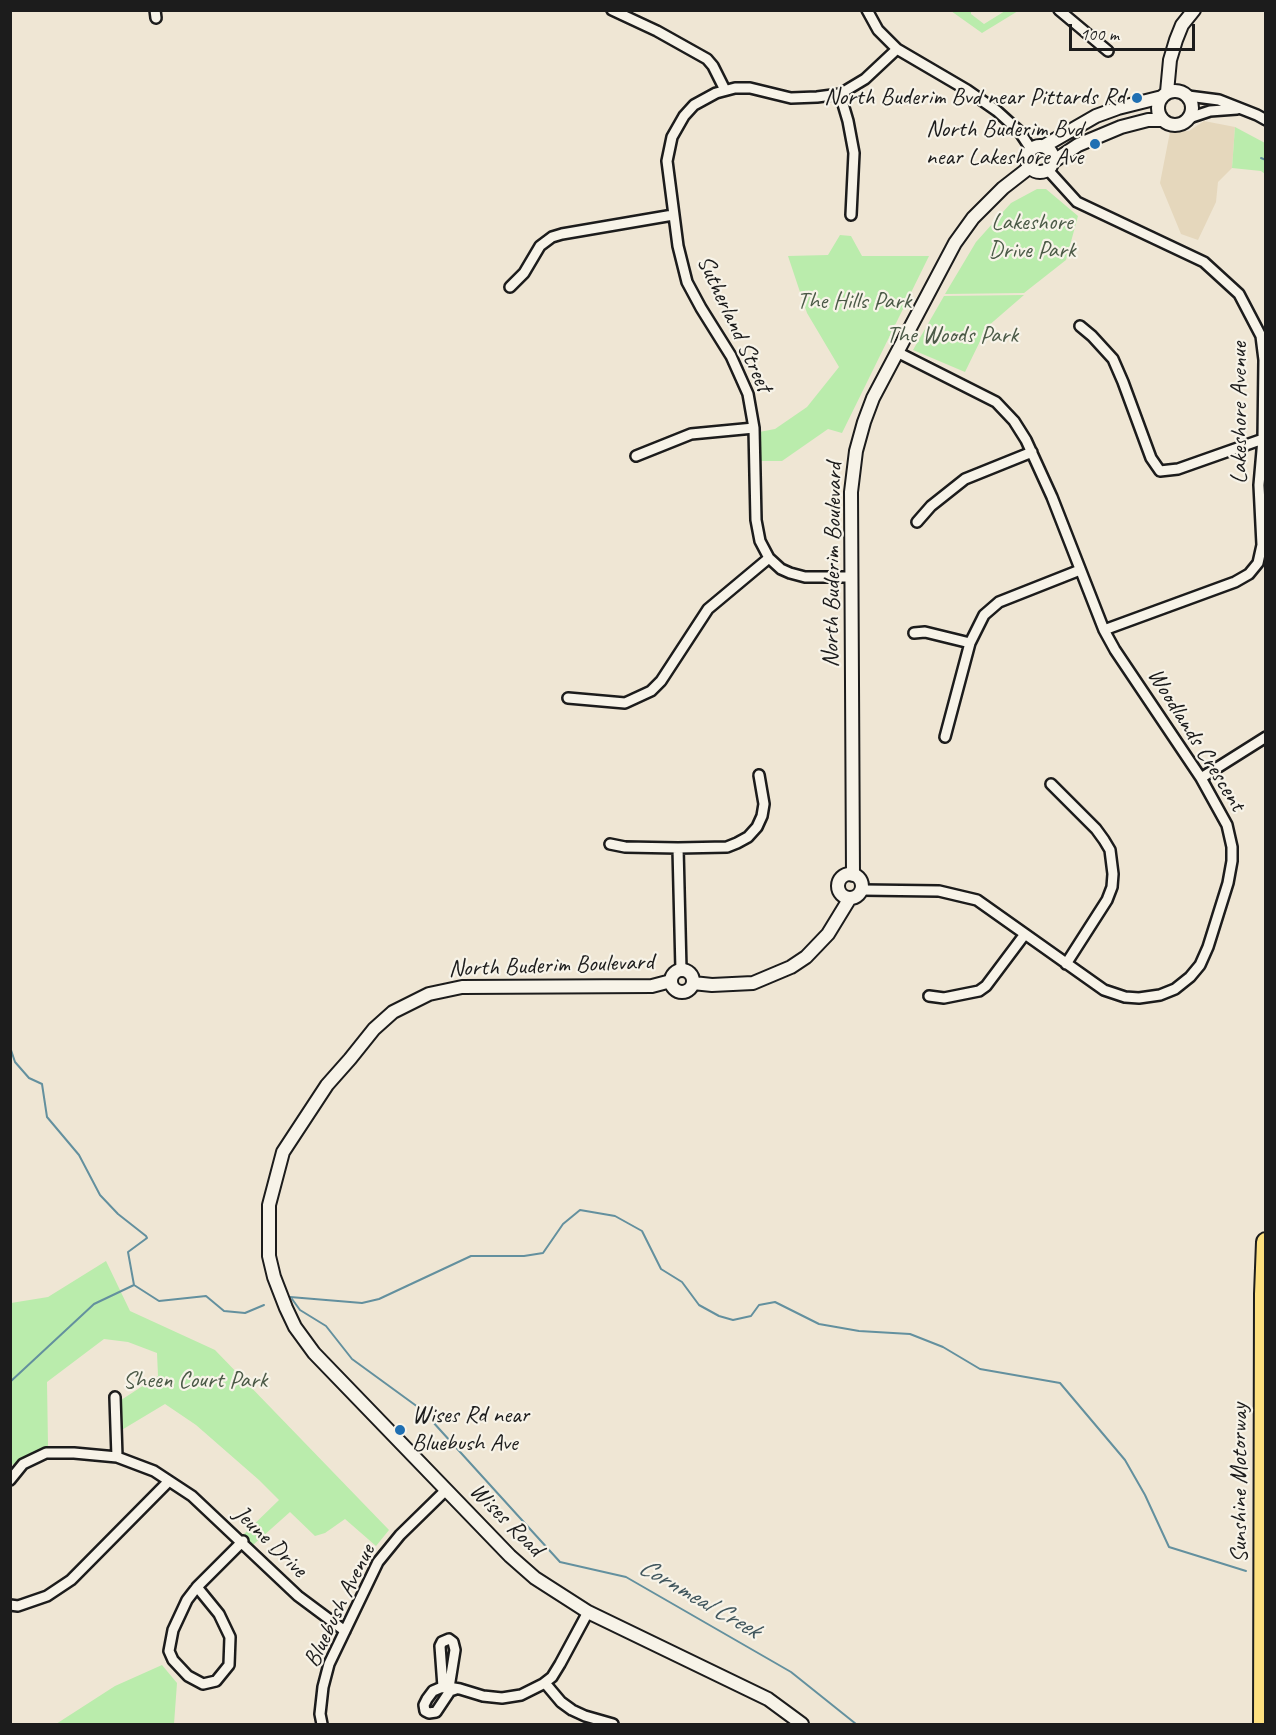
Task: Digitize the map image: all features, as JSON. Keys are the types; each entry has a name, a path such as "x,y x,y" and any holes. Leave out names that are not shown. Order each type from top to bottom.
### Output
{"highway":[{"name":"Sunshine Motorway","path":"1263,1725 1266,1242"}],"street":[{"path":"612,10 698,53 713,66 725,90"},
{"path":"867,10 878,30 897,49 998,111 1031,148"},
{"path":"1059,10 1108,51"},
{"path":"1163,120 1158,111 1164,95 1170,60 1182,25 1194,10"},
{"path":"1176,40 1177,73 1193,107 1189,118"},
{"name":"Sutherland Street","path":"770,558 760,541 757,530 754,428 748,394 738,368 687,282 673,215 667,161 672,137 684,116 694,105 725,90 750,88 802,98 840,94 879,68 897,49"},
{"path":"1240,109 1210,111 1177,125 1163,120 1148,120 1121,127 1078,145 1040,172 1030,167 1027,155 1031,148 1044,146 1096,116 1176,90 1185,94 1219,100 1257,114 1266,120"},
{"path":"840,94 854,153 851,215"},
{"path":"1044,146 1053,153 1051,166"},
{"name":"Lakeshore Avenue","path":"1051,166 1077,202 1204,262 1213,269 1239,294 1263,336 1264,426 1259,485 1262,565 1235,582 1104,630"},
{"name":"North Buderim Boulevard","path":"853,875 851,492 856,451 873,398 955,243 965,228 1003,188 1030,167"},
{"path":"510,287 524,273 540,246 552,237 673,215"},
{"path":"1080,326 1113,359 1124,382 1150,458 1160,471 1178,469 1263,439"},
{"name":"Woodlands Crescent","path":"862,890 939,891 977,900 1104,990 1125,997 1139,998 1160,995 1175,989 1200,965 1228,883 1232,861 1232,847 1227,825 1201,778 1104,630 1032,452 1014,421 996,402 897,352"},
{"path":"636,456 691,434 754,428"},
{"path":"917,522 931,506 965,480 1032,452"},
{"path":"568,698 626,703 651,692 708,609 770,558 781,568 798,576 851,577"},
{"path":"945,737 970,644 984,615 999,602 1080,570"},
{"path":"914,633 925,632 970,644"},
{"path":"1201,778 1266,736"},
{"path":"610,844 625,847 727,847 748,837 757,827 764,804 759,775"},
{"path":"1050,784 1096,829 1104,840 1110,850 1113,874 1112,887 1107,900 1066,964"},
{"path":"678,848 681,970"},
{"path":"693,983 712,985 753,982 791,968 824,939 850,898 858,895 862,890 860,879 853,875 843,876 838,885 841,894 850,898"},
{"path":"929,996 944,998 979,991 986,986 1025,933"},
{"path":"681,970 691,975 693,983 690,989 681,992 673,988 671,981 673,975 681,970"},
{"name":"North Buderim Boulevard","path":"350,1059 374,1029 393,1012 416,999 438,991 462,987 652,986 671,981"},
{"name":"Wises Road","path":"350,1059 327,1085 283,1152 269,1205 268,1242 271,1268 285,1308 304,1340 325,1365 510,1556 535,1578 588,1612 768,1699 802,1725"},
{"path":"115,1397 117,1457"},
{"name":"Jeune Drive","path":"10,1480 23,1464 46,1453 117,1457 154,1471 192,1496 243,1541 298,1596 345,1631"},
{"path":"10,1605 18,1606 47,1596 71,1580 170,1481"},
{"name":"Bluebush Avenue","path":"322,1725 320,1714 323,1687 329,1664 378,1562 400,1535 446,1490"},
{"path":"197,1587 219,1614 230,1637 229,1665 216,1681 203,1683 188,1676 173,1660 170,1651 173,1630 187,1600 197,1587 243,1541"},
{"path":"449,1690 440,1652 441,1642 449,1639 454,1643 455,1652 449,1690 441,1706 428,1697 435,1690 449,1690 502,1698 521,1695 544,1683 558,1668 588,1612"},
{"path":"440,1652 455,1652"},
{"path":"544,1683 561,1702 572,1710 613,1725"}],"shaded area":[{"path":"1204,121 1235,127 1232,168 1218,182 1216,202 1198,240 1181,234 1160,183 1170,132 1189,131"}],"green space":[{"path":"951,11 971,11 971,14 984,24 1005,11 1018,11 982,33"},
{"path":"1235,127 1265,143 1265,174 1261,171 1232,168"},
{"name":"Lakeshore Drive Park","path":"1037,189 1046,189 1078,216 1066,260 1024,293 945,294 976,242 1011,203"},
{"name":"The Hills Park","path":"840,235 851,236 862,256 929,256 842,433 828,429 782,461 759,461 759,432 775,429 807,407 839,367 807,313 788,256 828,255"},
{"name":"The Woods Park","path":"1024,295 987,327 965,372 913,350 944,296"},
{"name":"Sheen Court Park","path":"106,1261 130,1311 215,1350 389,1530 376,1546 345,1519 325,1533 315,1536 290,1512 253,1545 242,1536 279,1500 196,1425 165,1404 120,1431 118,1402 158,1376 157,1353 128,1342 104,1339 47,1382 48,1446 13,1465 11,1463 11,1303 48,1297"},
{"path":"162,1665 177,1683 174,1724 56,1724 115,1686"}],"waterway":[{"path":"1261,158 1266,160"},
{"name":"Cornmeal Creek","path":"10,1047 15,1062 29,1078 42,1084 47,1117 79,1155 100,1195 118,1214 146,1236 147,1238 128,1252 134,1285 159,1301 206,1296 224,1311 245,1313 264,1305"},
{"path":"290,1297 362,1303 379,1299 471,1256 524,1256 543,1253 563,1224 580,1210 615,1216 642,1231 661,1269 682,1282 699,1305 719,1316 733,1320 751,1316 759,1305 775,1302 819,1324 859,1331 910,1334 943,1347 980,1369 1060,1383 1125,1460 1145,1495 1169,1547 1246,1571"},
{"path":"10,1382 94,1304 134,1285"},
{"name":"Cornmeal Creek","path":"292,1299 300,1310 326,1326 352,1359 422,1410 560,1562 626,1577 791,1672 856,1724"}],"place":[{"name":"North Buderim Bvd near Pittards Rd","path":"1137,98"},
{"name":"North Buderim Bvd near Lakeshore Ave","path":"1095,144"},
{"name":"Wises Rd near Bluebush Ave","path":"400,1430"}]}
